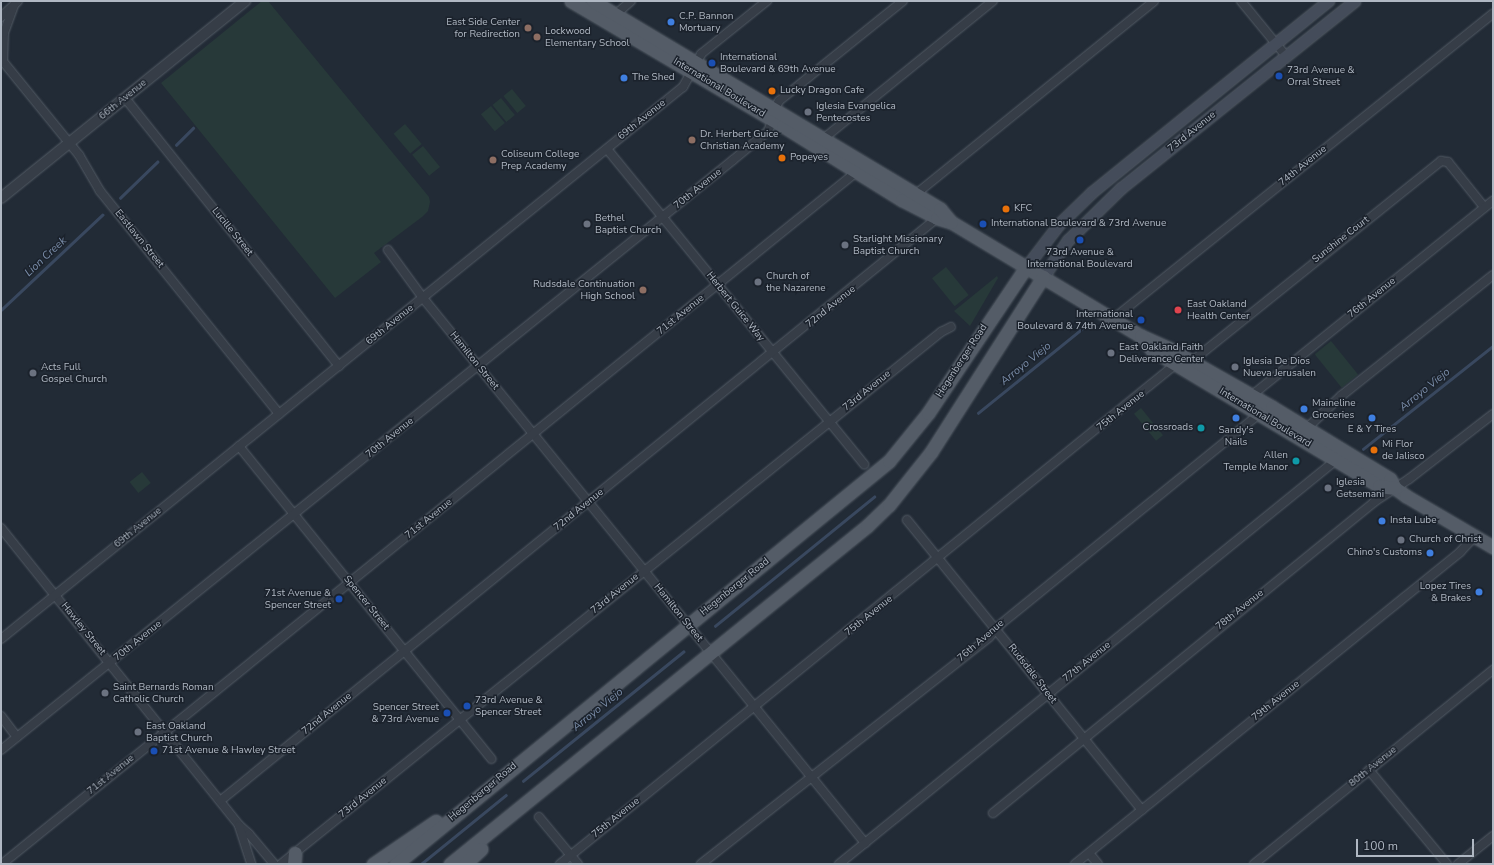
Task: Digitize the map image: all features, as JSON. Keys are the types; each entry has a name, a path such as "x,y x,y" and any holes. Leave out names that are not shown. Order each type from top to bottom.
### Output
{"main road":[{"name":"International Boulevard","path":"572,1 695,68 774,115 823,139 940,209 951,222"},
{"name":"International Boulevard","path":"593,1 695,68"},
{"name":"73rd Avenue","path":"1026,267 1059,224 1092,192 1328,1"},
{"name":"73rd Avenue","path":"1043,277 1068,240 1122,188 1354,1"},
{"name":"International Boulevard","path":"774,115 855,173 937,218 951,222 1141,336 1156,342 1307,428 1390,479 1395,488"},
{"name":"Hegenberger Road","path":"396,864 889,461 928,413 1026,267"},
{"path":"450,864 867,526 889,505 931,452 1043,277"},
{"name":"International Boulevard","path":"1141,336 1152,350 1379,486 1395,488 1493,547"},
{"path":"373,864 505,774"},
{"path":"465,864 527,801"}],"street":[{"name":"66th Avenue","path":"1,198 70,144 245,1"},
{"path":"615,15 631,1"},
{"name":"69th Avenue","path":"1,639 683,87 695,68 701,54 767,1"},
{"name":"70th Avenue","path":"1,750 479,366 764,134 774,115 779,101 903,1"},
{"path":"823,139 994,1"},
{"path":"916,194 1154,1"},
{"path":"1241,1 1286,56"},
{"path":"1,17 16,4"},
{"name":"Eastlawn Street","path":"16,4 4,33 2,60 70,144 100,190 279,414"},
{"name":"74th Avenue","path":"1113,319 1493,14"},
{"name":"Lucille Street","path":"125,98 339,366"},
{"name":"Herbert Guice Way","path":"607,149 828,422 864,464"},
{"name":"Sunshine Court","path":"1191,362 1441,160 1448,162 1484,207"},
{"name":"71st Avenue","path":"2,864 855,173"},
{"name":"76th Avenue","path":"1251,396 1493,201"},
{"name":"72nd Avenue","path":"220,801 773,354 937,218"},
{"name":"Hamilton Street","path":"388,250 423,298 865,843"},
{"path":"1307,428 1341,396 1493,276"},
{"name":"73rd Avenue","path":"281,864 295,858 460,720 644,570 941,332 951,328"},
{"name":"75th Avenue","path":"560,864 939,559 1176,364"},
{"name":"76th Avenue","path":"701,864 990,636 996,628 1259,414"},
{"name":"78th Avenue","path":"993,813 1082,738 1369,506 1493,414"},
{"name":"Spencer Street","path":"239,446 492,759"},
{"name":"77th Avenue","path":"839,864 1336,460"},
{"name":"Rudsdale Street","path":"908,520 996,628 1082,738 1142,810"},
{"name":"Hawley Street","path":"1,528 111,663 238,825 249,834 274,864"},
{"name":"79th Avenue","path":"1075,864 1460,552 1475,536"},
{"name":"80th Avenue","path":"1254,864 1493,670"},
{"path":"1,716 17,737"},
{"path":"1369,770 1447,864"},
{"path":"539,817 578,864"},
{"name":"Hawley Street","path":"238,825 251,864"},
{"path":"1458,864 1493,836"},
{"path":"1088,853 1098,864"}],"shaded area":[{"path":"262,1 268,1 429,197 430,202 428,211 374,253 381,262 335,298 161,83"},
{"path":"512,89 526,106 517,113 503,96"},
{"path":"501,98 515,115 506,122 492,105"},
{"path":"491,106 505,123 495,131 481,114"},
{"path":"405,124 422,144 410,154 394,134"},
{"path":"423,146 440,167 429,176 412,155"},
{"path":"946,267 969,295 955,306 932,278"},
{"path":"997,276 998,278 970,326 954,311"},
{"path":"1331,341 1358,374 1342,388 1315,354"},
{"path":"1141,408 1163,435 1156,441 1134,414"},
{"path":"142,472 151,483 138,493 130,482"}],"waterway":[{"name":"Lion Creek","path":"176,145 193,128"},
{"name":"Lion Creek","path":"120,198 157,162"},
{"name":"Lion Creek","path":"1,310 102,215"},
{"name":"Arroyo Viejo","path":"978,413 1083,328 1085,324"},
{"name":"Arroyo Viejo","path":"1363,449 1493,346"},
{"name":"Arroyo Viejo","path":"715,626 874,497"},
{"name":"Arroyo Viejo","path":"523,781 683,652"},
{"name":"Arroyo Viejo","path":"421,864 506,795"}],"place":[{"name":"C.P. Bannon Mortuary","path":"671,22"},
{"name":"East Side Center for Redirection","path":"528,28"},
{"name":"Lockwood Elementary School","path":"537,37"},
{"name":"International Boulevard & 69th Avenue","path":"712,63"},
{"name":"73rd Avenue & Orral Street","path":"1279,76"},
{"name":"The Shed","path":"624,78"},
{"name":"Lucky Dragon Cafe","path":"772,91"},
{"name":"Iglesia Evangelica Pentecostes","path":"808,112"},
{"name":"Dr. Herbert Guice Christian Academy","path":"692,140"},
{"name":"Popeyes","path":"782,158"},
{"name":"Coliseum College Prep Academy","path":"493,160"},
{"name":"KFC","path":"1006,209"},
{"name":"Bethel Baptist Church","path":"587,224"},
{"name":"International Boulevard & 73rd Avenue","path":"983,224"},
{"name":"73rd Avenue & International Boulevard","path":"1080,240"},
{"name":"Starlight Missionary Baptist Church","path":"845,245"},
{"name":"Church of the Nazarene","path":"758,282"},
{"name":"Rudsdale Continuation High School","path":"643,290"},
{"name":"East Oakland Health Center","path":"1178,310"},
{"name":"International Boulevard & 74th Avenue","path":"1141,320"},
{"name":"East Oakland Faith Deliverance Center","path":"1111,353"},
{"name":"Iglesia De Dios Nueva Jerusalen","path":"1235,367"},
{"name":"Acts Full Gospel Church","path":"33,373"},
{"name":"Maineline Groceries","path":"1304,409"},
{"name":"Sandy's Nails","path":"1236,418"},
{"name":"E & Y Tires","path":"1372,418"},
{"name":"Crossroads","path":"1201,428"},
{"name":"Mi Flor de Jalisco","path":"1374,450"},
{"name":"Allen Temple Manor","path":"1296,461"},
{"name":"Iglesia Getsemani","path":"1328,488"},
{"name":"Insta Lube","path":"1382,521"},
{"name":"Church of Christ","path":"1401,540"},
{"name":"Chino's Customs","path":"1430,553"},
{"name":"Lopez Tires & Brakes","path":"1479,592"},
{"name":"71st Avenue & Spencer Street","path":"339,599"},
{"name":"Saint Bernards Roman Catholic Church","path":"105,693"},
{"name":"73rd Avenue & Spencer Street","path":"467,706"},
{"name":"Spencer Street & 73rd Avenue","path":"447,713"},
{"name":"East Oakland Baptist Church","path":"138,732"},
{"name":"71st Avenue & Hawley Street","path":"154,751"}]}
